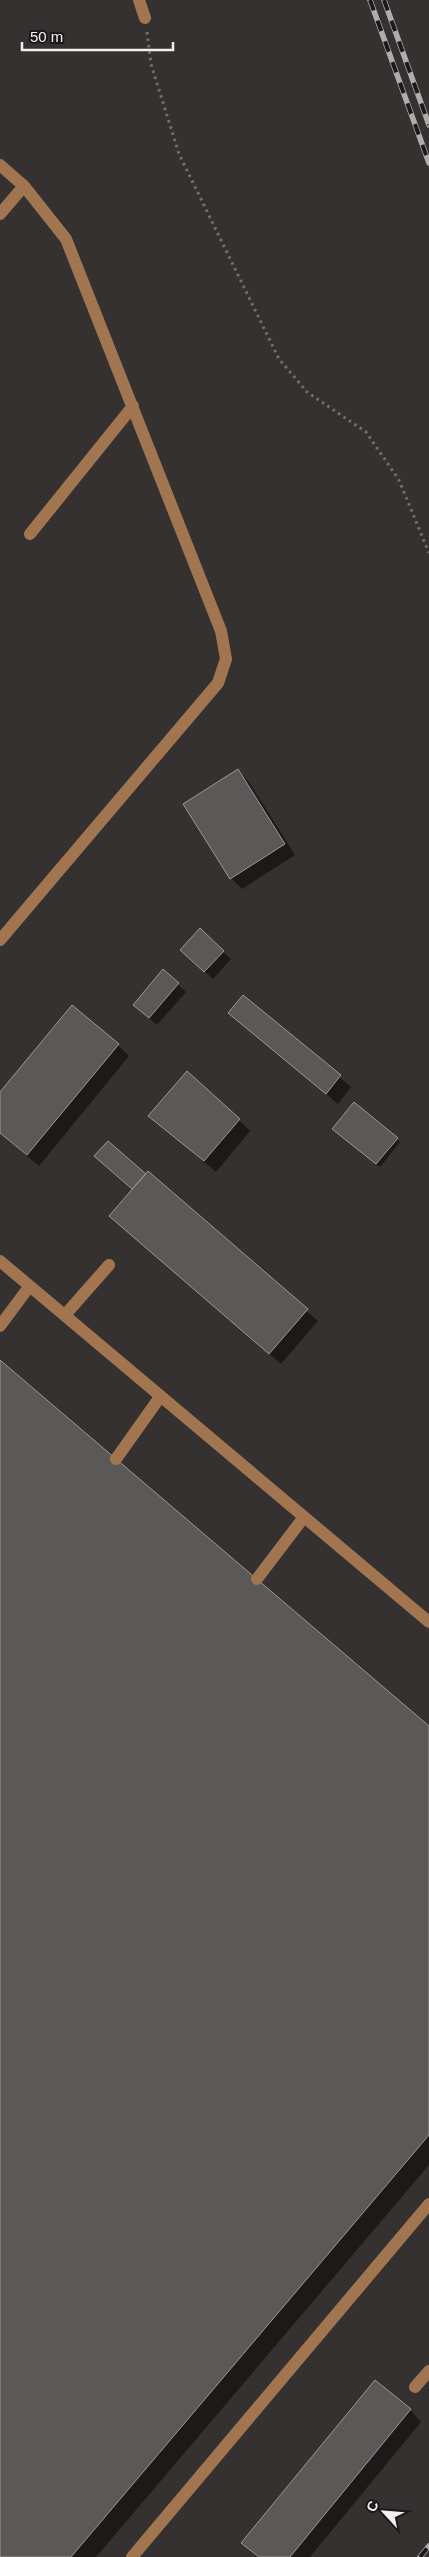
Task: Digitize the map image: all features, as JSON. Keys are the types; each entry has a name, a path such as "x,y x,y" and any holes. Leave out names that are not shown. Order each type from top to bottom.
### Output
{"lane":[{"path":"139,0 145,18"},
{"path":"0,165 24,186 66,239 220,632 226,659 218,684 0,940"},
{"path":"0,214 24,186"},
{"path":"30,534 132,406"},
{"path":"0,1261 429,1622"},
{"path":"65,1315 109,1265"},
{"path":"0,1326 29,1287"},
{"path":"116,1459 160,1397"},
{"path":"257,1579 304,1517"},
{"path":"132,2557 429,2204"},
{"path":"415,2387 429,2371"}],"path":[{"path":"145,18 151,64 179,154 279,359 307,392 366,432 400,480 429,553"}],"building":[{"path":"238,769 285,844 230,879 183,804"},
{"path":"200,928 224,951 204,972 180,950"},
{"path":"163,969 179,983 149,1018 133,1005"},
{"path":"243,995 341,1075 326,1094 228,1013"},
{"path":"72,1005 119,1044 27,1155 0,1133 0,1092"},
{"path":"187,1071 240,1119 204,1161 148,1116"},
{"path":"354,1102 398,1138 376,1164 332,1129"},
{"path":"108,1141 146,1174 132,1189 94,1156"},
{"path":"148,1171 308,1309 269,1354 109,1216"},
{"path":"0,1360 429,1726 429,2135 71,2557 0,2557"},
{"path":"375,2380 411,2409 290,2557 259,2557 241,2543"}],"railway":[{"path":"370,0 429,163"},
{"path":"384,0 429,125"},
{"path":"420,2557 429,2546"}]}
